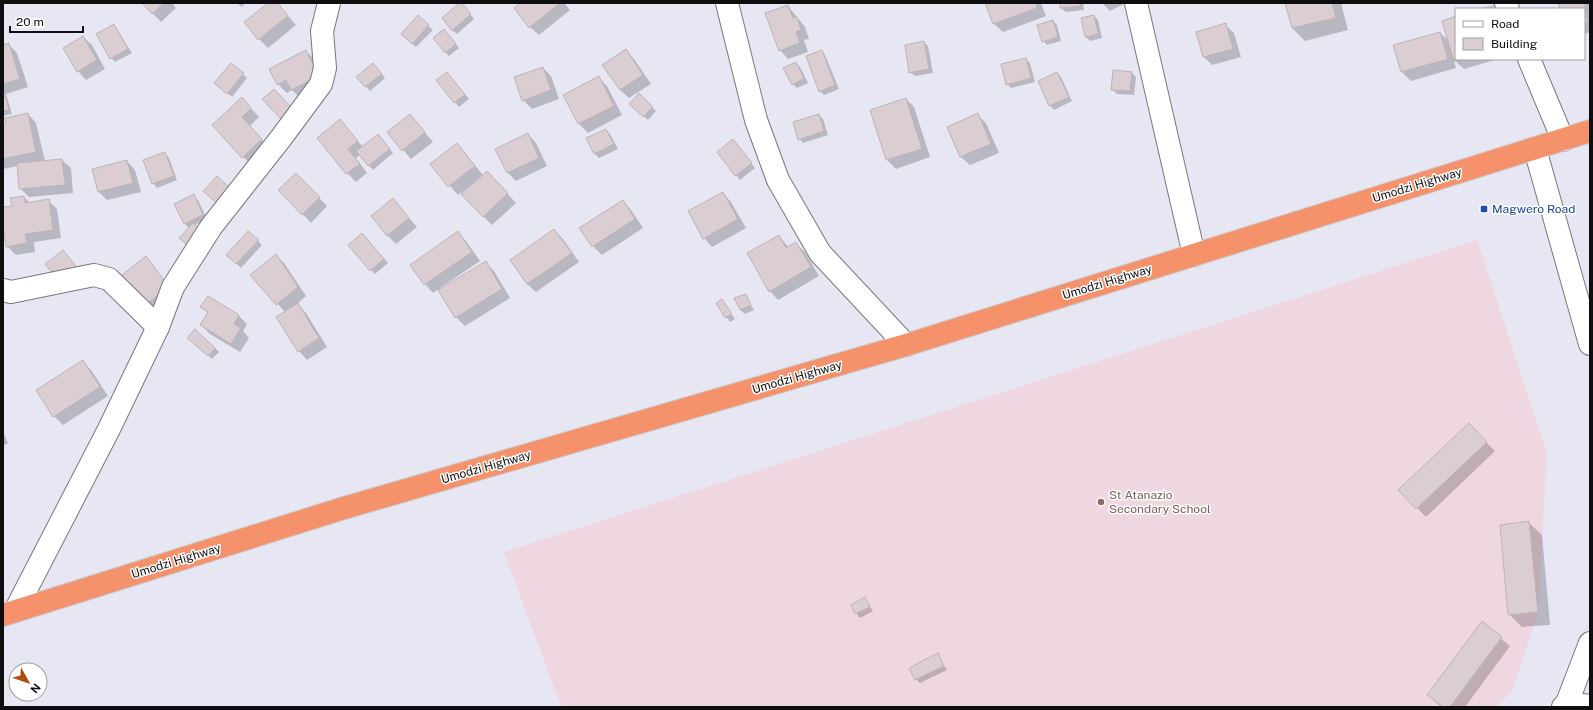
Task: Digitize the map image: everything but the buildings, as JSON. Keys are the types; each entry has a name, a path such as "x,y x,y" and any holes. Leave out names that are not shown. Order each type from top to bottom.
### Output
{"highway":[{"name":"Umodzi Highway","path":"9,613 344,508 906,345 1590,131"}],"street":[{"path":"9,613 109,429 158,327 173,287 211,227 281,138 321,84 326,68 322,31 329,3"},
{"path":"727,3 756,120 778,180 820,253 906,345"},
{"path":"1136,3 1194,255"},
{"path":"1529,60 1563,140"},
{"path":"1535,149 1590,344"},
{"path":"3,290 11,292 94,275 109,279 158,327"},
{"path":"1590,643 1565,705 1590,706"}],"shaded area":[{"name":"St Atanazio Secondary School","path":"1477,240 1547,453 1538,612 1513,689 1497,707 561,707 504,552"}],"place":[{"name":"Magwero Road","path":"1484,209"},
{"name":"St Atanazio Secondary School","path":"1101,502"}]}
